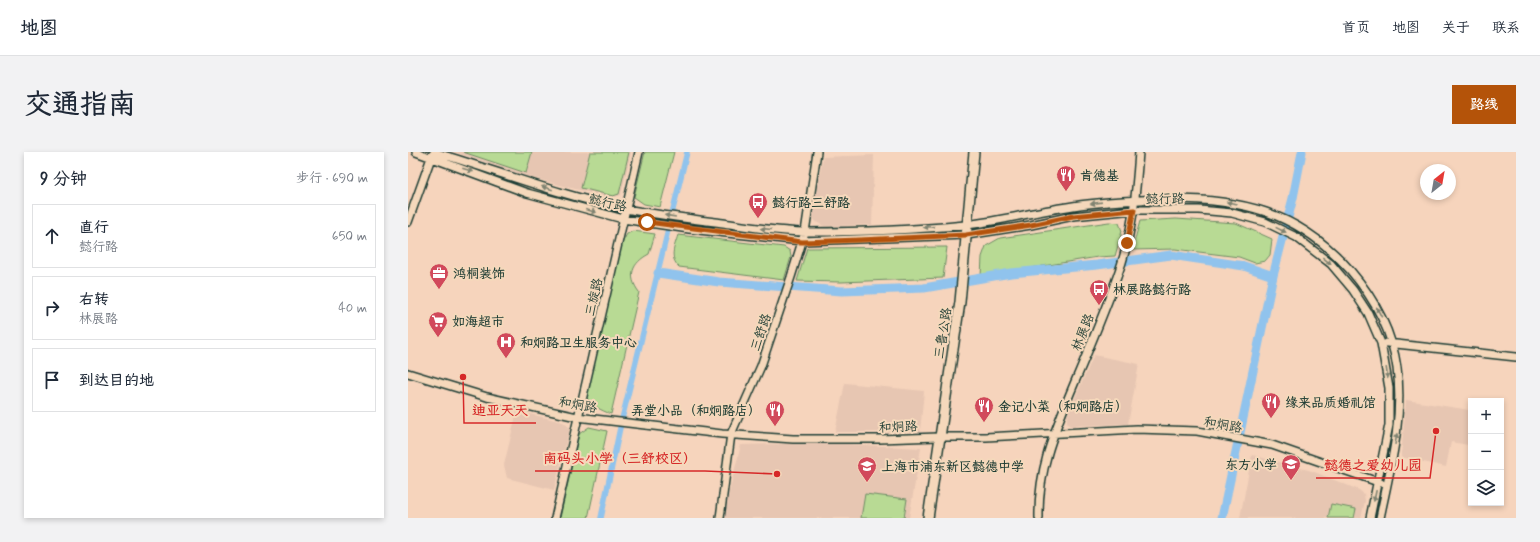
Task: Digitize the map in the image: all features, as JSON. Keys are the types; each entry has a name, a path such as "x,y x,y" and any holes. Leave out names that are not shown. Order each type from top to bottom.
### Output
{"main road":[{"name":"三鲁公路","path":"928,518 939,437 960,307 974,152"}],"street":[{"name":"懿行路","path":"416,152 432,154 625,209 691,219 804,232 968,224 1072,206 1135,200 1198,199 1233,202 1270,212 1300,227 1338,256 1376,306 1386,326 1391,343"},
{"name":"三旋路","path":"555,518 639,152"},
{"name":"三舒路","path":"720,518 731,434 761,366 802,242 817,152"},
{"name":"林展路","path":"1039,518 1040,484 1044,462 1053,433 1117,277 1127,243 1134,210 1138,152"},
{"name":"懿行路","path":"432,154 474,172 558,203 623,219 689,229 802,242 966,235 1031,225 1073,216 1134,210 1206,210 1232,213 1265,222 1296,237 1331,264 1353,290 1368,313 1381,343 1387,369 1390,407 1386,446 1370,518"},
{"path":"408,222 432,154"},
{"path":"1381,343 1516,357"},
{"path":"1380,518 1398,427 1397,367 1391,343"},
{"name":"和炯路","path":"408,373 487,397 577,417 731,434 801,439 879,440 939,437 986,437 1137,429 1197,431 1272,445 1386,486"}],"shaded area":[{"path":"455,152 631,152 621,195 610,198 529,177"},
{"path":"874,155 872,225 824,226 816,222 812,217 823,157"},
{"path":"1094,355 1139,364 1128,424 1070,426 1067,423 1067,416"},
{"path":"845,383 924,391 920,432 835,432"},
{"path":"1406,400 1468,410 1468,445 1451,442 1446,467 1401,457"},
{"path":"517,411 563,422 570,428 554,490 507,478 504,465"},
{"path":"825,443 921,448 909,518 725,518 726,504 741,445"},
{"name":"东方小学","path":"1252,455 1312,471 1359,490 1364,494 1365,501 1361,518 1240,518"}],"green space":[{"path":"463,152 532,152 526,173"},
{"path":"590,152 629,152 619,194 613,196 581,188"},
{"path":"645,152 674,152 660,207 644,204 634,197"},
{"path":"1176,219 1236,223 1272,239 1270,255 1265,261 1255,263 1239,257 1175,249 1132,250 1140,221"},
{"path":"1109,222 1119,223 1122,231 1115,256 1098,257 981,276 982,257 986,246 1000,238"},
{"path":"633,231 655,234 649,254 639,261 633,270 633,281 639,292 611,414 603,411 591,403 586,397 621,245 627,234"},
{"path":"678,235 784,247 790,251 791,257 784,280 679,267 673,256"},
{"path":"947,247 943,278 841,282 797,281 807,248"},
{"path":"589,427 607,431 588,518 560,518 579,434"},
{"path":"865,494 907,499 904,518 861,518"},
{"path":"1331,504 1356,509 1354,518 1328,518"}],"waterway":[{"path":"601,518 621,423 687,152"},
{"path":"1222,518 1273,276 1293,198 1302,152"},
{"path":"658,273 719,282 842,291 924,288 1011,273 1097,265 1171,255 1244,266 1273,276"}],"place":[{"name":"肯德基","path":"1066,192"},
{"name":"懿行路三舒路","path":"758,219"},
{"name":"鸿桐装饰","path":"439,290"},
{"name":"林展路懿行路","path":"1099,306"},
{"name":"如海超市","path":"438,338"},
{"name":"和炯路卫生服务中心","path":"506,359"},
{"name":"迪亚天天","path":"463,377"},
{"name":"缘来品质婚礼馆","path":"1271,419"},
{"name":"金记小菜（和炯路店）","path":"984,423"},
{"name":"弄堂小品（和炯路店）","path":"775,427"},
{"name":"懿德之爱幼儿园","path":"1436,431"},
{"name":"南码头小学（三舒校区）","path":"777,474"},
{"name":"东方小学","path":"1291,481"},
{"name":"上海市浦东新区懿德中学","path":"867,483"}],"route":[{"path":"647,222 689,229 802,242 966,235 1031,225 1073,216 1134,210 1127,243"}]}
